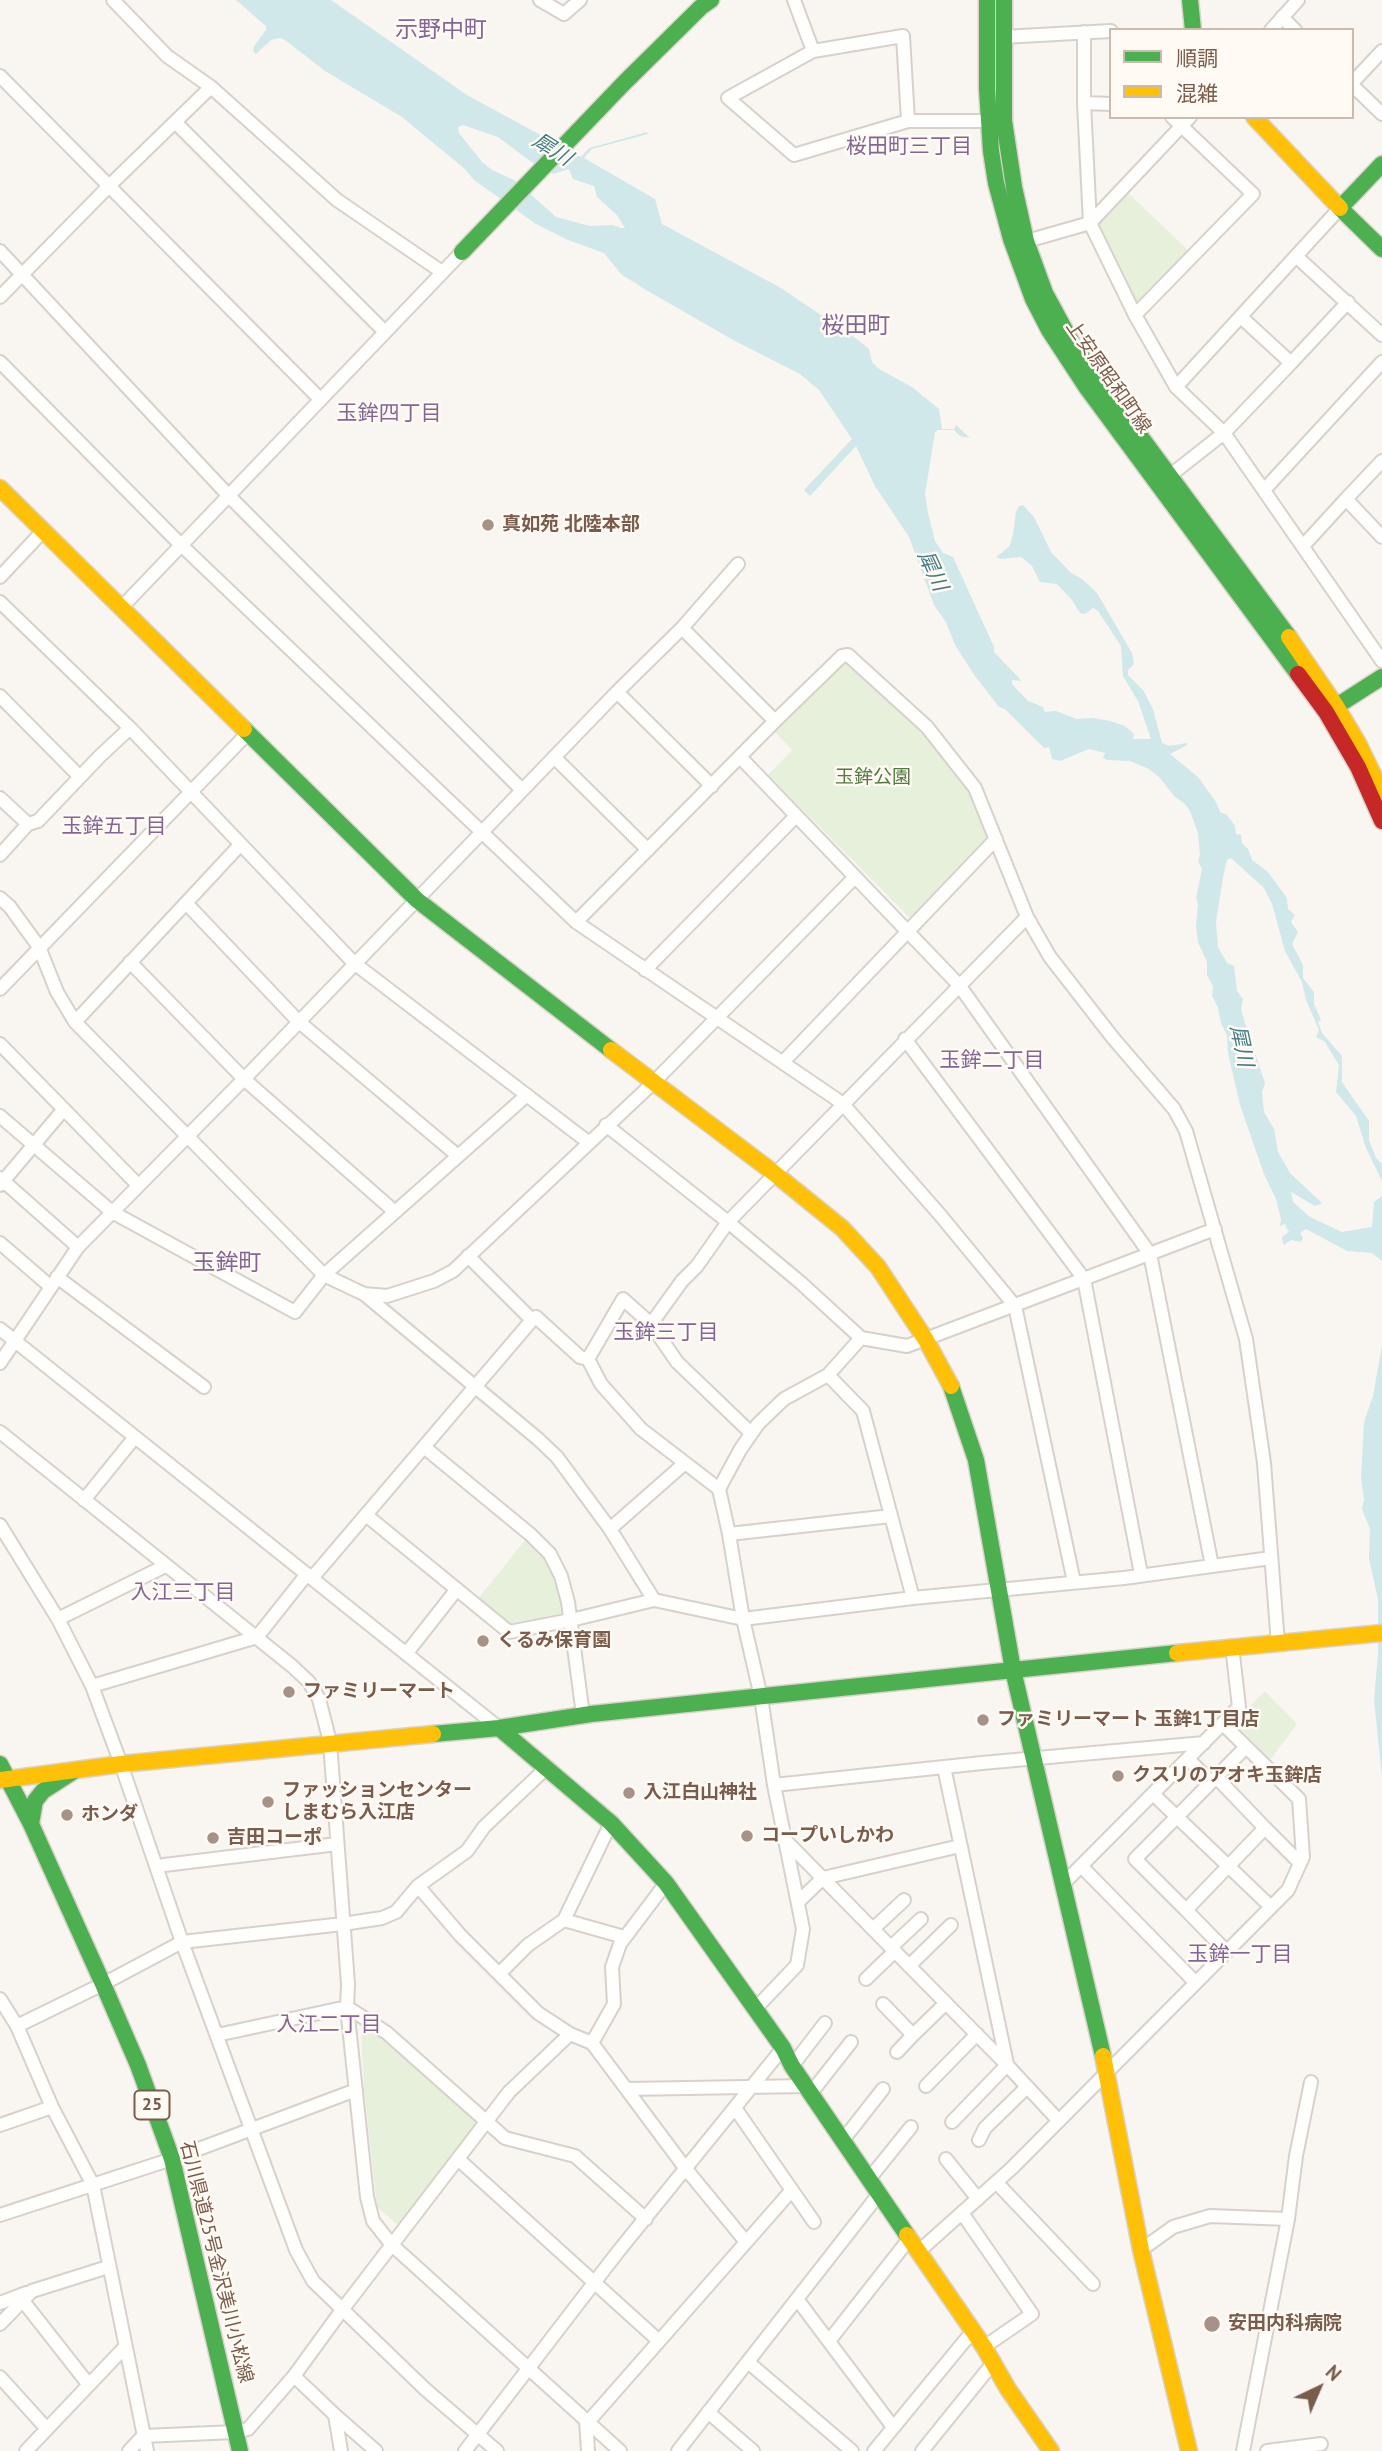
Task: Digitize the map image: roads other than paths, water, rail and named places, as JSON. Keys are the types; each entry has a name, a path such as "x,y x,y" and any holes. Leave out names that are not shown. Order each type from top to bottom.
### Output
{"street":[{"path":"113,0 167,56 212,87 337,200 442,272"},
{"path":"540,0 564,14 580,0"},
{"path":"121,608 624,83 701,6 711,0"},
{"path":"794,0 813,51"},
{"name":"上安原昭和町線","path":"988,0 997,121"},
{"name":"上安原昭和町線","path":"1004,0 996,183 1019,243 1033,299 1068,362 1163,480 1331,709"},
{"path":"1190,0 1191,28"},
{"path":"1273,28 1298,0"},
{"path":"1282,18 1292,28"},
{"path":"1084,32 1084,103 1090,223 1135,316 1176,387 1224,433 1382,661"},
{"path":"1003,37 1109,32"},
{"path":"908,121 903,36 813,51 727,98 794,155 908,121 997,121"},
{"path":"1354,82 1382,51"},
{"path":"0,76 320,399"},
{"path":"1354,86 1382,114"},
{"path":"0,297 110,185 212,87"},
{"path":"1084,103 1109,104"},
{"path":"1256,119 1382,250"},
{"path":"1019,243 1090,223 1181,120 1252,194 1135,316"},
{"path":"175,122 385,332"},
{"path":"1176,387 1382,164"},
{"path":"0,251 228,495 522,790"},
{"path":"1297,257 1382,335"},
{"path":"1163,480 1224,433 1348,302"},
{"path":"1241,317 1291,363"},
{"path":"0,362 180,544 576,922 842,1103 942,1216 1015,1306 1074,1582"},
{"path":"1264,490 1382,362"},
{"path":"1303,546 1382,461"},
{"path":"0,488 417,900 834,1221 878,1267 926,1340 951,1387 976,1460 1013,1670 1107,2074 1141,2250 1189,2451"},
{"path":"1346,499 1382,537"},
{"path":"0,577 43,531"},
{"path":"0,1363 78,1247 682,628 738,564"},
{"path":"0,602 130,728 354,963 588,1142"},
{"path":"682,628 775,722"},
{"path":"576,922 842,656 848,655 927,727 975,788 1027,917 1050,957 1113,1038 1174,1109 1186,1131 1246,1339 1264,1463 1278,1644"},
{"path":"1331,709 1382,677"},
{"path":"617,692 712,786"},
{"path":"0,696 80,777"},
{"path":"1331,709 1358,743 1382,793"},
{"path":"1331,709 1382,821"},
{"path":"0,855 28,824 38,821 130,728"},
{"path":"0,989 248,733"},
{"path":"554,757 648,850"},
{"path":"740,757 959,985 1150,1254 1212,1566"},
{"path":"0,798 28,824"},
{"path":"645,970 796,816"},
{"path":"783,1062 996,839"},
{"path":"75,1022 240,845"},
{"path":"364,1294 387,1296 434,1281 453,1271 653,1083 855,877"},
{"path":"0,898 10,907 39,947 58,992 75,1022 324,1275 364,1294 538,1438 557,1457 610,1529 654,1600"},
{"path":"187,903 298,1021 458,1156"},
{"path":"651,1324 728,1222 1027,917"},
{"path":"130,962 244,1079 395,1212"},
{"path":"905,1040 1084,1279 1141,1574"},
{"path":"0,1044 138,1185"},
{"path":"0,1116 112,1212 295,1312 324,1275 527,1095"},
{"path":"64,1109 1,1182 78,1247"},
{"path":"606,1125 683,1189 728,1222 861,1338 907,1346 1215,1229"},
{"path":"0,1243 204,1387"},
{"path":"468,1256 532,1320"},
{"path":"588,1359 623,1299 651,1324 677,1362 751,1433"},
{"path":"92,1686 257,1637 536,1317 580,1357 588,1359 601,1384 641,1429 719,1489 743,1619 761,1697 774,1785 803,1929 797,1965 756,2008"},
{"path":"0,1329 499,1728 611,1823 666,1883 756,2008 792,2066 984,2347 1051,2451"},
{"path":"719,1489 751,1433 784,1399 828,1375 861,1338"},
{"path":"828,1375 863,1411 913,1598"},
{"path":"0,1432 257,1637 309,1682 319,1699 330,1742 348,1984 347,2007 373,2221 392,2245 620,2451"},
{"path":"84,1500 135,1437"},
{"path":"424,1447 531,1535 550,1554 561,1576 571,1620 583,1716"},
{"path":"610,1529 685,1463"},
{"path":"366,1515 509,1632 654,1600 743,1619 1271,1558"},
{"path":"729,1534 891,1516"},
{"path":"0,1525 58,1619 92,1686 182,1942 296,2250 313,2281 425,2389 497,2451"},
{"path":"58,1619 165,1566"},
{"path":"406,1654 457,1589"},
{"path":"1,1774 74,1771 121,1763 499,1728 583,1716 1231,1646 1382,1633"},
{"path":"1064,1884 1239,1707 1231,1646"},
{"path":"829,2341 914,2245 962,2213 996,2182 1107,2074 1288,1890 1303,1857 1298,1799 1223,1725"},
{"path":"774,1785 1204,1743"},
{"path":"1226,1951 1135,1859 1245,1748"},
{"path":"1188,1759 1214,1780 1300,1863"},
{"path":"17,2026 182,1942 343,1924 382,1918 396,1912 418,1886 467,1851 484,1827 540,1774 542,1766"},
{"path":"944,1767 1007,2065"},
{"path":"30,1824 35,1801 43,1791 74,1771"},
{"name":"石川県道25号金沢美川小松線","path":"1,1774 30,1824 103,1984 138,2065 172,2159 240,2451"},
{"path":"1153,1794 1270,1906"},
{"path":"500,1973 528,1945 565,1920 611,1823"},
{"path":"1186,1910 1265,1828"},
{"path":"786,1841 1059,2121"},
{"path":"156,1866 338,1844"},
{"path":"798,1902 823,1878 960,1846"},
{"path":"1082,1867 1196,1983"},
{"path":"592,2043 614,2004 612,1967 624,1937 666,1883"},
{"path":"418,1886 460,1935 538,2012 570,2034 592,2043 686,2169 746,2242"},
{"path":"873,1929 904,1900"},
{"path":"866,1979 921,1919"},
{"path":"565,1920 624,1937"},
{"path":"909,1966 951,1925"},
{"path":"0,1999 17,2026 52,2107 93,2185 147,2451"},
{"path":"897,2052 946,2003"},
{"path":"883,2004 912,2035"},
{"path":"217,2035 347,2007 387,2032 505,2138 575,2156 646,2219"},
{"path":"792,2066 825,2023"},
{"path":"129,2451 142,2436 236,2432 248,2429 294,2376 509,2092 570,2034"},
{"path":"926,2086 977,2035"},
{"path":"809,2090 851,2042"},
{"path":"465,2451 594,2282 783,2048"},
{"path":"952,2122 1007,2065"},
{"path":"1243,2451 1288,2219 1296,2156 1311,2082"},
{"path":"979,2140 985,2128 1027,2087"},
{"path":"626,2089 809,2090"},
{"path":"843,2140 883,2089"},
{"path":"0,2215 172,2159 356,2090"},
{"path":"0,2125 52,2107"},
{"path":"735,2108 814,2222"},
{"path":"869,2179 911,2127"},
{"path":"946,2159 978,2199"},
{"path":"458,2160 659,2341"},
{"path":"996,2182 1093,2284"},
{"path":"588,2451 587,2421 792,2190"},
{"path":"678,2451 879,2194"},
{"path":"962,2213 1032,2314 984,2347"},
{"path":"1141,2250 1172,2227 1210,2216 1288,2219"},
{"path":"0,2303 108,2267"},
{"path":"0,2324 27,2296"},
{"path":"27,2296 89,2385"},
{"path":"797,2299 893,2427"},
{"path":"874,2451 972,2332"},
{"path":"26,2451 125,2347"},
{"path":"748,2361 852,2451"},
{"path":"922,2451 993,2362"},
{"path":"294,2376 376,2451"},
{"path":"0,2377 47,2429"},
{"path":"708,2412 753,2451"},
{"path":"335,2415 341,2451"},
{"path":"1268,2451 1321,2444"}],"water":[{"name":"犀川","path":"236,0 331,0 467,95 581,157 589,148 647,132 648,134 592,149 584,158 655,199 662,224 781,288 858,340 869,349 872,362 879,369 912,387 939,409 942,429 954,429 956,425 970,438 960,436 954,430 935,432 925,494 928,513 935,541 943,553 953,557 994,652 1021,681 1012,680 1012,684 1028,701 1043,707 1045,712 1056,711 1077,719 1110,721 1125,726 1134,734 1133,739 1151,739 1138,701 1123,676 1121,646 1098,611 1093,608 1085,614 1080,613 1057,584 1040,582 1032,566 1021,557 996,557 1009,547 1016,512 1019,506 1023,505 1034,517 1051,552 1071,573 1097,593 1132,653 1134,664 1128,670 1128,675 1143,690 1153,709 1162,743 1169,746 1187,743 1170,754 1198,777 1220,812 1227,815 1235,826 1236,834 1241,835 1242,843 1248,849 1252,860 1268,872 1287,898 1288,909 1295,915 1291,922 1298,932 1292,944 1303,965 1303,978 1314,992 1314,1004 1321,1020 1318,1022 1322,1033 1342,1056 1342,1082 1369,1121 1369,1140 1376,1158 1382,1164 1382,1181 1366,1148 1356,1116 1336,1092 1339,1065 1325,1042 1316,1037 1319,1030 1306,1000 1302,982 1285,951 1272,904 1264,888 1231,858 1227,860 1223,877 1216,922 1218,947 1227,963 1234,966 1237,991 1243,999 1241,1009 1265,1083 1262,1092 1264,1112 1274,1129 1278,1152 1290,1173 1322,1203 1315,1206 1291,1192 1293,1202 1310,1217 1342,1232 1372,1227 1374,1202 1382,1196 1382,1261 1372,1253 1347,1251 1306,1229 1300,1233 1303,1238 1301,1242 1291,1240 1284,1245 1283,1243 1282,1237 1289,1232 1285,1224 1280,1226 1276,1199 1264,1174 1240,1105 1228,1053 1227,1035 1212,995 1213,986 1207,975 1207,962 1198,942 1196,898 1202,869 1198,861 1198,833 1190,811 1160,778 1149,769 1130,761 1108,760 1103,758 1105,753 1089,749 1060,761 1052,759 1049,747 1044,748 1005,709 999,707 955,645 946,622 934,605 909,537 875,486 856,446 810,496 804,490 852,439 819,390 800,374 735,341 646,290 621,274 604,253 568,240 536,224 474,180 465,169 402,117 325,71 285,40 271,40 256,54 253,51 254,46 266,26","holes":["463,125 498,137 553,174 569,169 573,179 594,186 597,197 616,214 625,228 612,225 590,226 556,217 516,181 492,170 482,162 459,133 458,127"]},
{"path":"1382,1345 1382,1777 1374,1700 1378,1654 1378,1599 1369,1559 1370,1529 1362,1509 1364,1499 1361,1478 1364,1422 1373,1396"}],"place":[{"name":"真如苑 北陸本部","path":"488,525"},
{"name":"くるみ保育園","path":"483,1641"},
{"name":"ファミリーマート","path":"289,1692"},
{"name":"ファミリーマート 玉鉾1丁目店","path":"983,1720"},
{"name":"クスリのアオキ玉鉾店","path":"1118,1776"},
{"name":"入江白山神社","path":"629,1793"},
{"name":"ファッションセンター しまむら入江店","path":"268,1802"},
{"name":"ホンダ","path":"67,1815"},
{"name":"コープいしかわ","path":"747,1836"},
{"name":"吉田コーポ","path":"213,1838"},
{"name":"安田内科病院","path":"1212,2324"}],"district":[{"name":"示野中町","path":"441,30"},
{"name":"桜田町三丁目","path":"909,147"},
{"name":"桜田町","path":"856,326"},
{"name":"玉鉾四丁目","path":"389,414"},
{"name":"玉鉾五丁目","path":"114,827"},
{"name":"玉鉾二丁目","path":"992,1061"},
{"name":"玉鉾町","path":"227,1263"},
{"name":"玉鉾三丁目","path":"666,1333"},
{"name":"入江三丁目","path":"183,1593"},
{"name":"玉鉾一丁目","path":"1240,1955"},
{"name":"入江二丁目","path":"329,2025"}],"park label":[{"name":"玉鉾公園","path":"873,778"}]}
